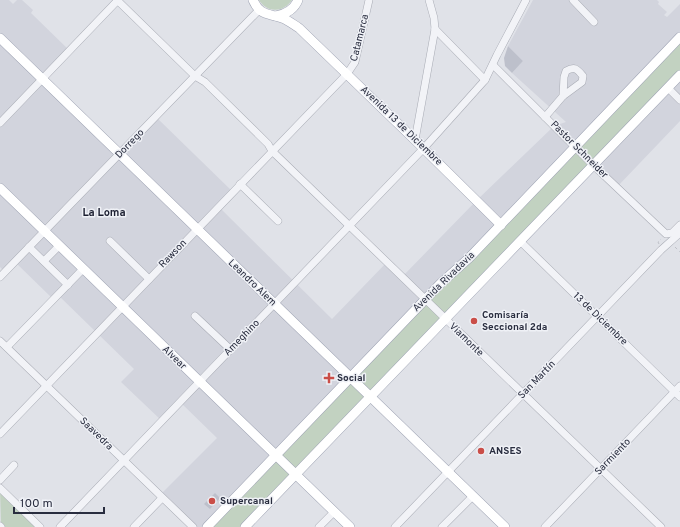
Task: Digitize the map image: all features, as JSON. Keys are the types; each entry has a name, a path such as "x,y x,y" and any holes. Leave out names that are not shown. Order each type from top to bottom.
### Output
{"main road":[{"path":"253,0 259,10 267,15 276,16 287,20 299,28"},
{"path":"276,16 285,14 292,9 298,0"},
{"path":"292,9 293,17 299,28"},
{"name":"Avenida 13 de Diciembre","path":"299,28 416,140 501,225"},
{"name":"Avenida Rivadavia","path":"207,527 425,299 469,258 501,225 680,37"},
{"name":"Leandro Alem","path":"0,38 505,527"},
{"path":"245,527 680,75"},
{"name":"Alvear","path":"0,188 350,527"}],"street":[{"path":"0,122 118,0"},
{"name":"Viamonte","path":"118,0 195,76 204,82 268,144 272,152 661,527"},
{"name":"Catamarca","path":"347,74 355,62 369,0"},
{"path":"416,140 435,29 434,18 429,0"},
{"name":"Ameghino","path":"60,527 424,148 486,80 497,55 526,0"},
{"path":"573,0 594,22"},
{"name":"Dorrego","path":"2,272 29,247 259,10"},
{"path":"435,29 486,80"},
{"name":"Pastor Schneider","path":"493,65 662,235"},
{"name":"Rawson","path":"0,434 347,74"},
{"path":"668,88 680,100"},
{"path":"545,117 563,96"},
{"path":"240,184 278,221"},
{"path":"662,235 672,233 680,225"},
{"name":"San Martín","path":"395,527 661,250 680,233"},
{"path":"674,239 678,246"},
{"path":"110,241 149,279"},
{"name":"13 de Diciembre","path":"520,241 597,317 678,392"},
{"path":"44,261 59,246"},
{"path":"29,247 68,285"},
{"path":"6,347 83,269"},
{"path":"195,316 230,349"},
{"name":"Saavedra","path":"0,341 193,527"},
{"name":"Sarmiento","path":"545,527 678,392"},
{"path":"0,480 14,465"},
{"path":"0,488 40,527"},
{"path":"442,527 473,496"},
{"path":"134,527 162,498"},
{"path":"319,527 334,512"}],"path":[{"path":"658,242 662,238 662,235"},
{"path":"678,246 680,252"}],"shaded area":[{"path":"0,0 9,0 13,4 17,0 22,0 33,10 31,13 70,51 42,79 119,154 156,117 233,192 219,207 332,319 387,262 402,277 476,201 554,126 566,122 512,73 523,61 508,46 533,0 657,0 659,2 658,4 667,12 664,15 667,17 680,4 680,121 617,187 575,148 207,527 193,527 160,495 217,438 180,402 162,421 121,382 134,369 58,295 53,299 15,262 5,272 0,267"}],"green space":[{"path":"259,0 292,0 284,7 275,10 266,7"},
{"path":"680,37 680,75 245,527 207,527"},
{"path":"0,488 41,527 1,527"}],"building":[{"path":"508,46 523,61 512,73 505,66 504,58"},
{"name":"Supercanal","path":"215,493 220,498 210,509 204,504"}],"place":[{"name":"Comisaría Seccional 2da","path":"474,321"},
{"name":"Social","path":"329,378"},
{"name":"ANSES","path":"481,451"},
{"name":"Supercanal","path":"212,501"}],"district":[{"name":"La Loma","path":"104,213"}]}
